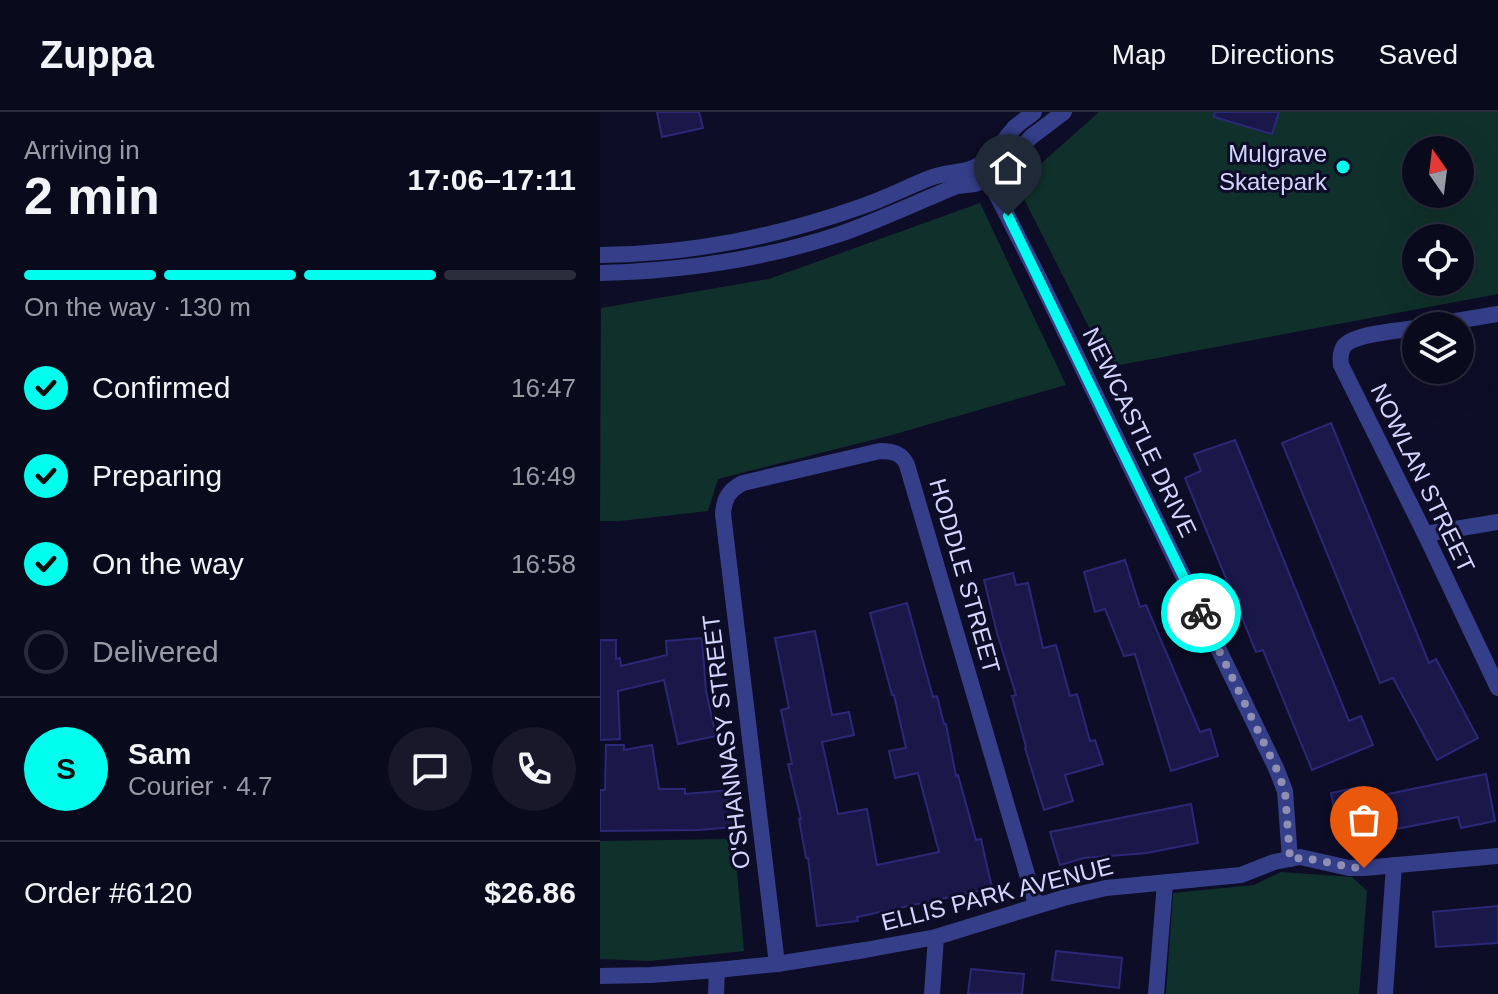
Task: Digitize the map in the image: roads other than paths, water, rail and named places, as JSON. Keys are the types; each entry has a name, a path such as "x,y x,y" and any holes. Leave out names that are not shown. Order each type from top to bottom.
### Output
{"street":[{"path":"600,273 670,270 774,253 837,235 957,186 975,184 995,152 1015,128 1034,112"},
{"path":"600,255 687,250 751,239 866,205 935,176 984,172 1014,156 1031,137 1064,112"},
{"name":"NEWCASTLE DRIVE","path":"984,172 1037,274 1276,768 1285,791 1290,859"},
{"path":"1474,318 1498,314"},
{"name":"NOWLAN STREET","path":"1402,330 1358,337 1342,348 1341,365 1498,688"},
{"name":"HODDLE STREET","path":"723,514 723,502 728,494 743,483 880,451 889,451 905,458 1036,905"},
{"name":"O'SHANNASY STREET","path":"723,514 777,964"},
{"path":"1425,534 1498,522"},
{"name":"ELLIS PARK AVENUE","path":"600,976 777,964 936,937 1036,905 1106,888 1241,875 1274,862 1300,857 1349,868 1498,856"},
{"path":"1385,994 1394,865"},
{"path":"1156,994 1165,883"},
{"path":"932,994 936,937"},
{"path":"716,994 717,970"}],"place":[{"name":"Mulgrave Skatepark","path":"1343,167"}]}
